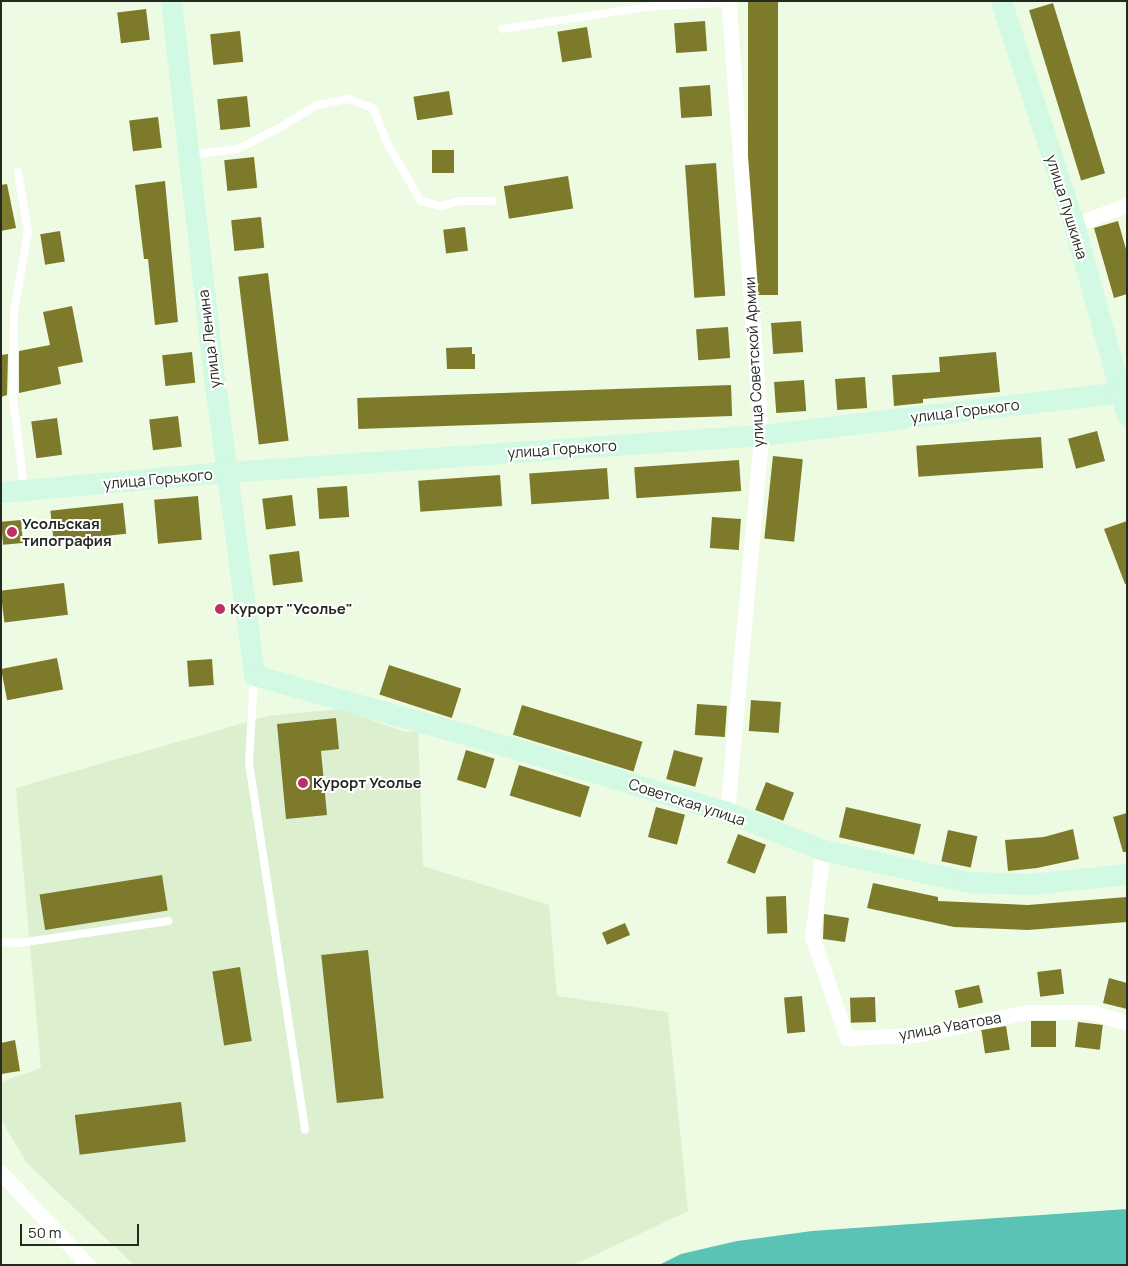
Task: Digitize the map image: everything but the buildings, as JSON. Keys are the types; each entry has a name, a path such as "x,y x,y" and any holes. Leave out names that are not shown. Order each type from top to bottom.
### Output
{"street":[{"name":"улица Ленина","path":"171,1 213,370 254,675"},
{"name":"улица Пушкина","path":"1001,1 1074,225 1127,415"},
{"name":"улица Советской Армии","path":"727,812 761,435 728,2"},
{"path":"1074,225 1127,205"},
{"name":"улица Горького","path":"1,492 227,472 761,435 1120,392"},
{"name":"Советская улица","path":"254,675 520,750 727,812 823,850 967,882 1031,884 1127,874"},
{"name":"улица Уватова","path":"823,850 812,937 847,1038 916,1035 1027,1012 1091,1012 1127,1023"},
{"path":"1,1173 88,1265"}],"lane":[{"path":"503,29 654,6 728,2"},
{"path":"188,155 238,148 278,128 317,105 348,99 373,108 388,145 421,201 441,206 460,201 492,201"},
{"path":"18,172 28,232 14,312 13,397 24,490"},
{"path":"254,675 249,763 305,1130"},
{"path":"1,942 19,942 168,921"}],"shaded area":[{"name":"Курорт Усолье","path":"340,709 405,732 418,731 423,866 549,905 557,996 668,1012 688,1211 574,1265 134,1265 26,1162 1,1119 1,1082 41,1068 16,788 268,716"}],"water":[{"path":"1127,1209 1127,1265 659,1265 681,1254 737,1241 812,1231"}],"place":[{"name":"Усольская типография","path":"12,532"},
{"name":"Курорт \"Усолье\"","path":"220,609"},
{"name":"Курорт Усолье","path":"303,783"}]}
